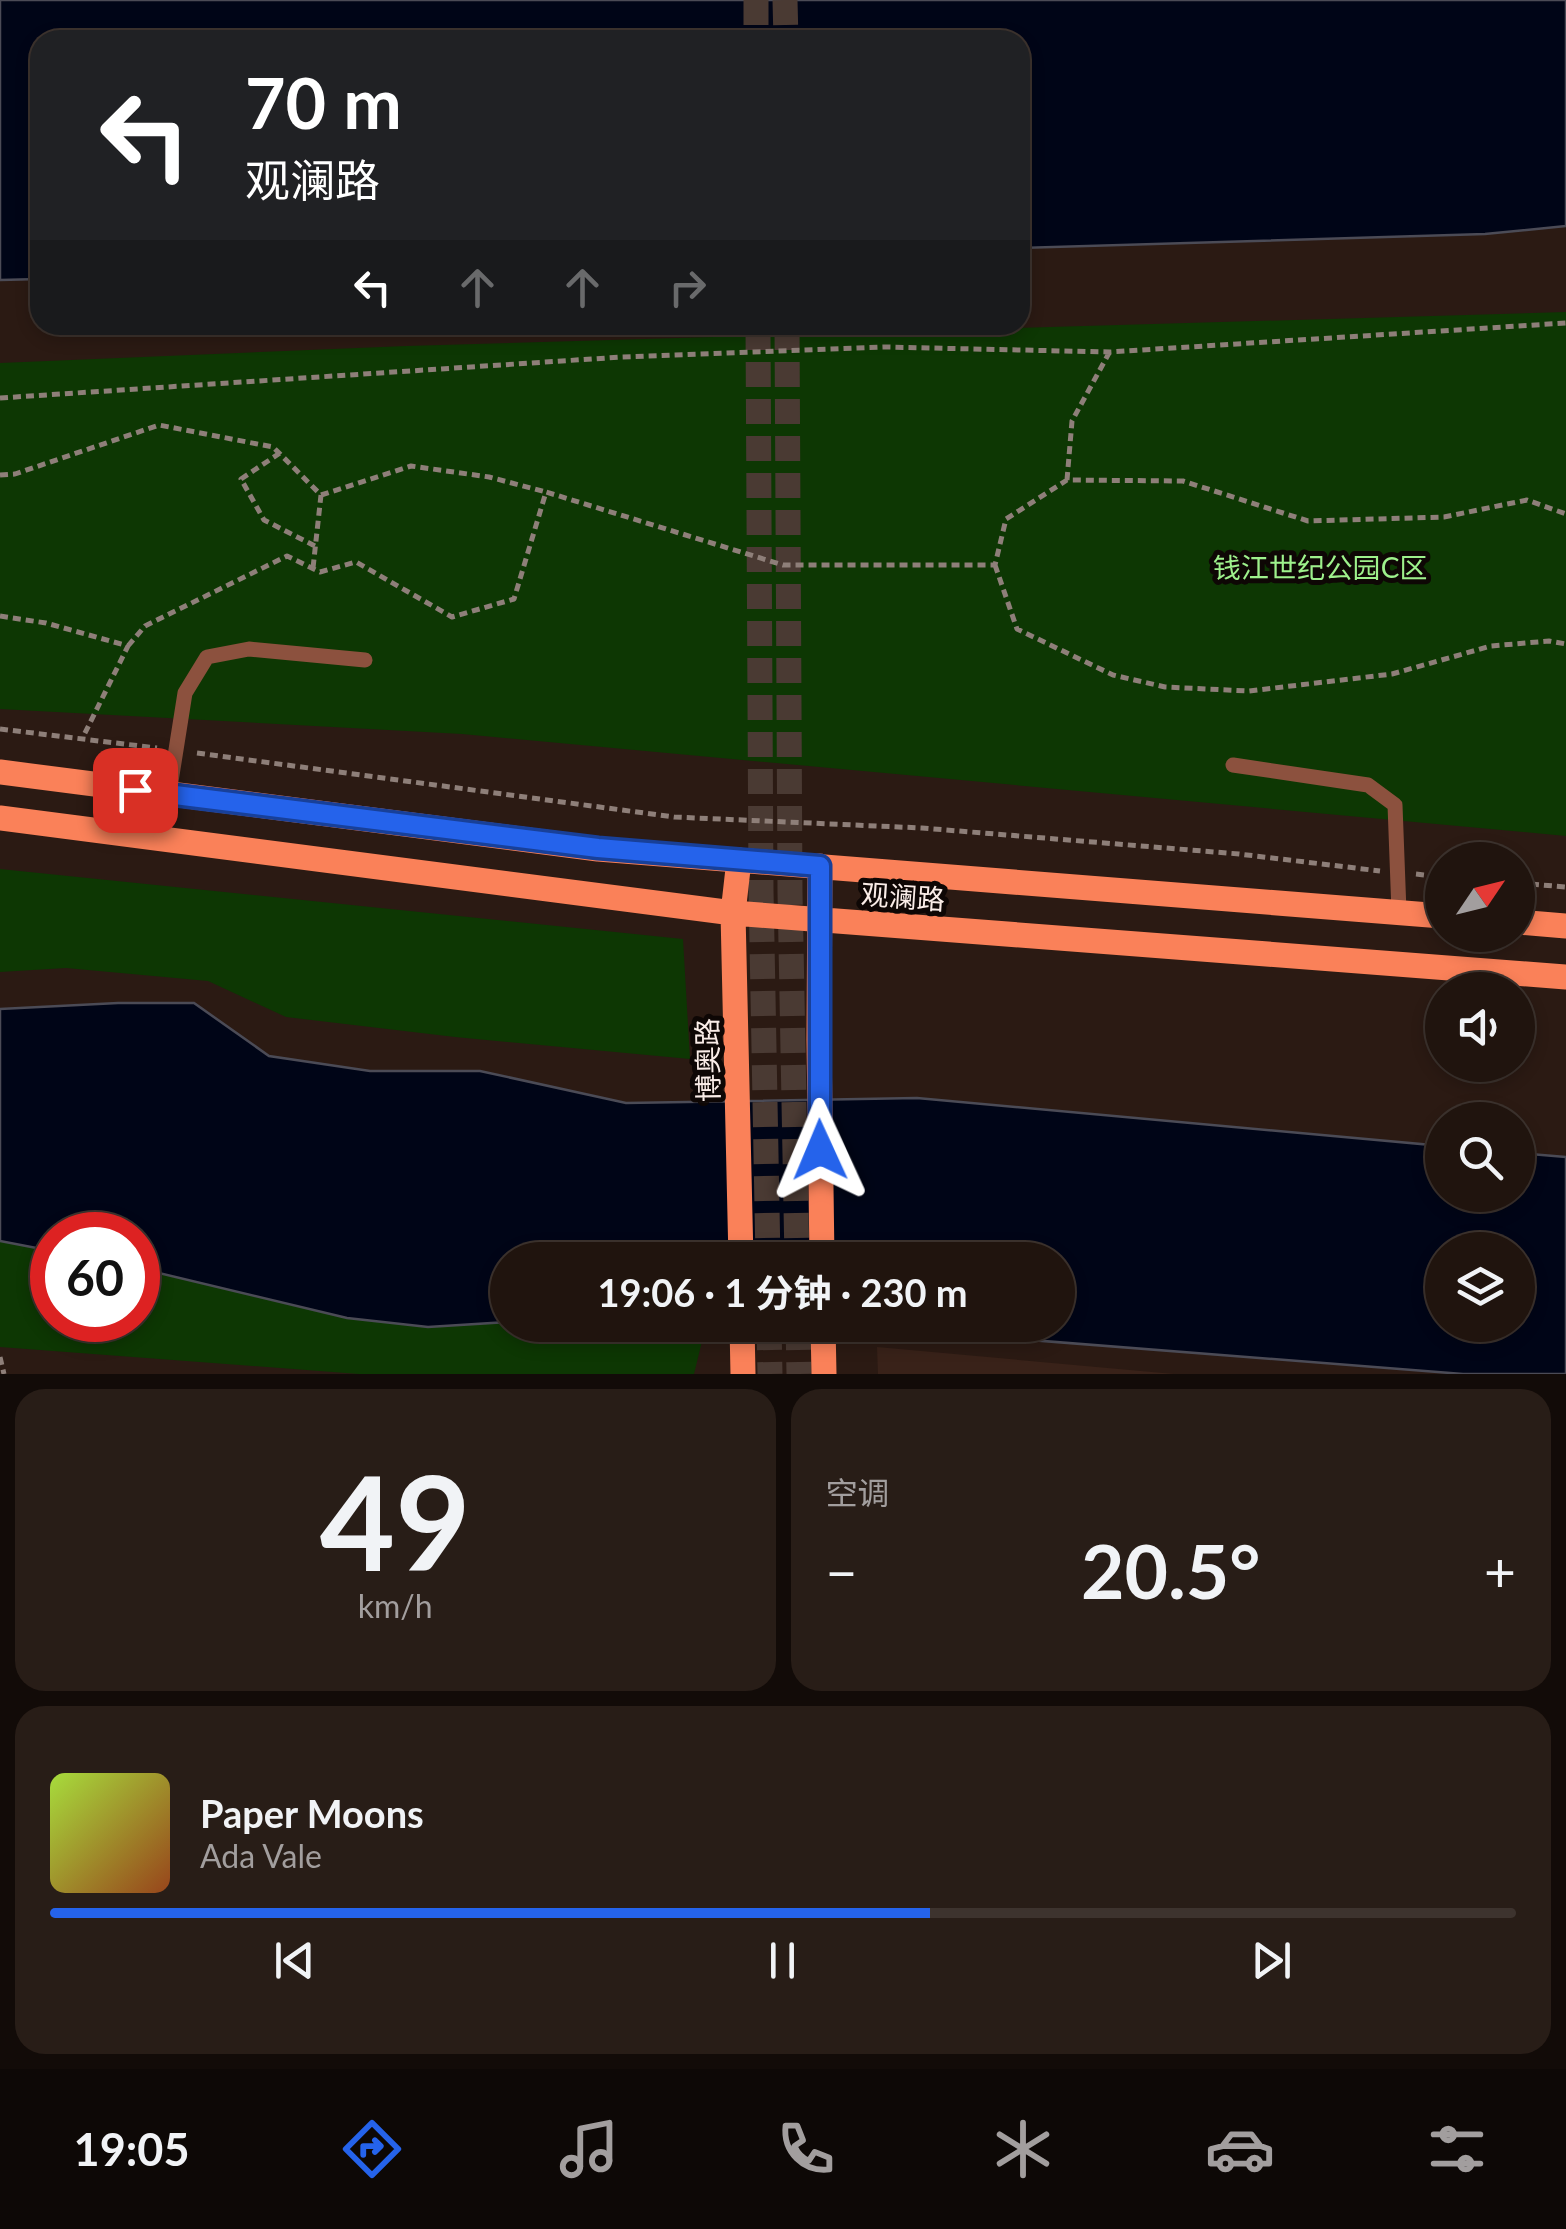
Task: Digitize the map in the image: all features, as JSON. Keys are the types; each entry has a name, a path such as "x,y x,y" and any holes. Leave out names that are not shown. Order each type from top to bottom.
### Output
{"main road":[{"name":"观澜路","path":"0,772 598,848 1425,914"},
{"name":"观澜路","path":"0,818 733,914 1566,977"},
{"name":"博奥路","path":"739,860 733,914 741,1242"},
{"path":"820,866 822,1242"},
{"path":"1535,923 1566,926"},
{"path":"742,1342 743,1374"},
{"path":"824,1342 824,1374"}],"lane":[{"path":"169,794 184,693 207,657 249,649 366,660"},
{"path":"1233,764 1368,784 1395,804 1399,912"}],"path":[{"path":"0,398 716,354 885,347 1110,352 1566,324"},
{"path":"1066,480 1072,421 1110,352"},
{"path":"0,475 15,474 160,425 274,446 321,495"},
{"path":"280,453 241,478 264,520 315,546"},
{"path":"321,495 411,466 488,477 546,492 783,565 994,565"},
{"path":"1566,514 1527,500 1444,517 1308,521 1184,482 1066,480 1006,519 994,565 1017,629 1113,675 1165,687 1249,691 1392,674 1491,646 1548,641 1566,644"},
{"path":"82,739 128,646 145,626 288,556 320,572 356,562 452,617 514,599 546,492"},
{"path":"312,568 321,495"},
{"path":"0,616 46,623 128,646"},
{"path":"0,729 674,817 922,828 1239,854 1425,875"},
{"path":"1535,884 1566,887"},
{"path":"0,1357 4,1374"}],"shaded area":[{"path":"877,1347 1174,1374 878,1374"}],"green space":[{"name":"钱江世纪公园C区","path":"1566,312 1566,836 462,734 0,709 0,363 781,335 1030,335 1030,328"},
{"path":"0,869 683,939 690,1059 286,1017 208,981 66,968 0,972"},
{"path":"0,1241 30,1247 30,1342 160,1342 160,1273 347,1318 428,1327 490,1323 490,1342 702,1342 694,1374 359,1374 0,1347"}],"water":[{"path":"0,0 1566,0 1566,226 1485,234 1030,248 1030,30 30,30 30,279 0,280"},
{"path":"194,1003 269,1056 370,1071 480,1071 626,1103 917,1098 1425,1144 1425,1212 1535,1212 1535,1154 1566,1157 1566,1374 1463,1374 1056,1342 1075,1342 1075,1242 490,1242 490,1323 428,1327 347,1318 160,1273 160,1212 30,1212 30,1247 0,1241 0,1009"}],"tunnel":[{"path":"756,0 756,30"},
{"path":"785,0 786,30"},
{"path":"758,335 768,1242"},
{"path":"787,335 797,1242"},
{"path":"769,1342 770,1374"},
{"path":"798,1342 799,1374"}],"route":[{"path":"135,790 598,848 820,866 820,1150"}]}
